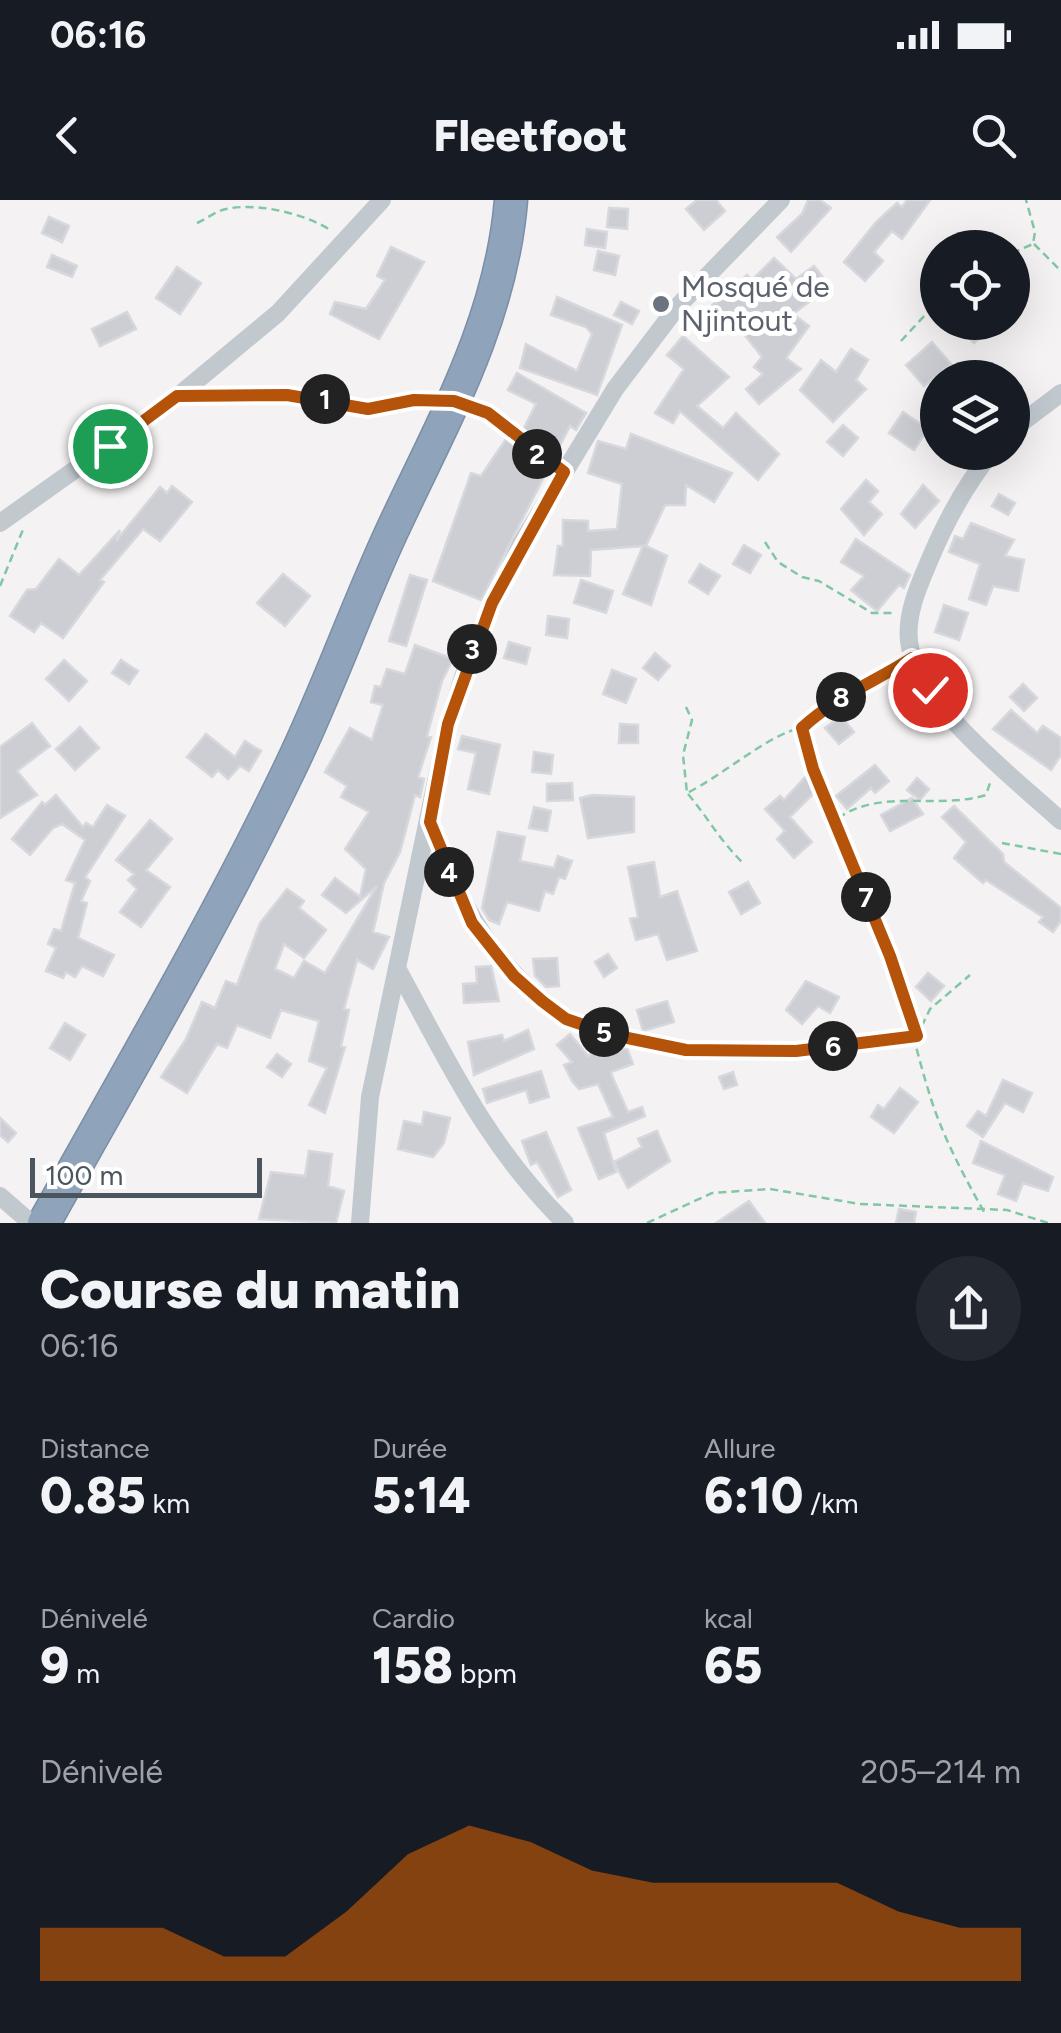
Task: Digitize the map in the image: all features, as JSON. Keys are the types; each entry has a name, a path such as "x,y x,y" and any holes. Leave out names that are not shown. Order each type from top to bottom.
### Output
{"highway":[{"path":"44,1223 288,771 493,307 511,200"}],"street":[{"path":"0,523 177,396 278,313 382,200"},
{"path":"360,1223 367,1117 448,724 474,646 521,544 640,354 678,306 781,200"},
{"path":"1030,416 1061,393"},
{"path":"979,470 954,506 911,612 912,658 948,713 1061,822"},
{"path":"430,822 472,923 514,976 566,1019"},
{"path":"397,968 476,1117 520,1177 565,1223"},
{"path":"0,1196 31,1223"}],"path":[{"path":"1026,200 1035,232 1033,244"},
{"path":"197,223 226,209 255,210 310,217 346,240"},
{"path":"1033,244 1061,270"},
{"path":"900,341 920,320"},
{"path":"177,396 287,395 368,409 414,400 454,401 488,413 564,472"},
{"path":"0,586 34,502"},
{"path":"765,542 791,571 820,581 838,596 872,613 911,612"},
{"path":"687,792 764,748 781,732 802,728 830,702 862,689 912,658"},
{"path":"686,707 692,720 683,755 687,792 702,809 722,846 742,862"},
{"path":"802,728 813,769 917,1036 931,1099 950,1150 984,1212"},
{"path":"835,820 869,804 888,806 910,798 930,804 986,795 991,778 1004,768"},
{"path":"1002,842 1061,854"},
{"path":"917,1036 930,1010 970,976"},
{"path":"566,1019 613,1035 686,1050 796,1051 917,1036"},
{"path":"646,1223 712,1193 770,1189 860,1204 919,1203 984,1212 1007,1210 1048,1223"}],"building":[{"path":"697,200 716,200 725,211 704,230 686,209"},
{"path":"808,200 820,200 831,208 791,252 777,237 802,214"},
{"path":"907,200 930,200 902,239 892,231 874,252 883,261 865,281 844,262 876,222 897,203 902,207"},
{"path":"609,208 628,209 627,229 607,227"},
{"path":"49,217 69,226 62,242 42,233"},
{"path":"587,229 607,232 605,248 585,245"},
{"path":"391,247 424,262 379,339 330,314 335,302 366,309 385,280 377,276"},
{"path":"598,251 619,256 615,275 594,270"},
{"path":"52,255 77,266 72,277 47,267"},
{"path":"774,258 796,279 814,266 830,286 793,314 809,326 786,358 801,369 759,404 746,389 763,374 754,367 762,357 733,320 724,327 710,307 747,275 752,280"},
{"path":"177,267 201,283 180,314 156,298"},
{"path":"557,297 622,325 597,395 520,368 526,344 577,371 592,334 586,327 551,315"},
{"path":"621,302 639,311 632,324 614,315"},
{"path":"127,312 136,329 100,346 92,329"},
{"path":"683,336 729,377 697,406 723,428 736,413 779,454 758,480 680,411 673,423 655,413 684,369 667,355"},
{"path":"932,342 948,360 920,360 920,381 906,365"},
{"path":"851,349 868,360 856,380 866,389 833,422 800,390 821,360 836,372"},
{"path":"517,373 586,413 576,430 570,426 481,600 433,581 471,473 481,476 506,439 515,446 536,404 508,390"},
{"path":"903,412 920,424 920,441 914,450 889,433"},
{"path":"843,425 858,438 843,456 827,442"},
{"path":"631,434 732,473 714,502 686,485 685,505 665,505 646,546 667,556 651,605 623,594 643,546 591,550 590,576 554,575 558,546 563,546 563,520 588,521 588,531 617,529 622,484 588,473 598,441 626,449"},
{"path":"128,468 136,476 128,484 120,476"},
{"path":"866,480 878,491 869,502 882,514 864,535 841,509"},
{"path":"923,485 939,501 915,528 901,514"},
{"path":"172,486 192,502 160,541 143,529 100,580 104,582 63,638 41,623 34,632 10,616 27,590 36,589 59,559 79,575 120,530 116,541 160,487 167,493"},
{"path":"999,494 1015,503 1008,515 992,506"},
{"path":"971,523 1014,540 1005,556 1024,560 1018,591 993,586 986,605 969,599 980,564 949,552 955,536 963,539"},
{"path":"856,539 910,575 904,588 899,585 877,611 851,590 864,576 841,562"},
{"path":"744,545 761,555 750,573 733,564"},
{"path":"700,564 720,576 708,594 689,582"},
{"path":"283,574 310,596 285,626 257,603"},
{"path":"410,575 427,580 406,646 389,641"},
{"path":"581,580 613,591 606,613 574,603"},
{"path":"944,605 968,613 959,640 935,632"},
{"path":"548,616 569,619 567,638 546,635"},
{"path":"509,642 530,648 526,664 504,658"},
{"path":"415,645 453,659 442,681 427,736 431,737 418,777 424,779 420,797 415,795 400,852 384,883 373,932 389,937 373,969 357,960 344,1009 349,1010 341,1046 345,1047 325,1113 309,1105 327,1068 309,1061 319,1021 281,1010 270,1038 237,1025 227,1048 217,1044 187,1093 161,1077 186,1039 202,1002 215,1008 226,981 237,985 260,923 287,889 304,901 299,908 326,930 304,958 284,944 275,969 294,978 304,961 325,973 377,886 346,913 322,895 335,878 360,897 366,869 345,849 369,812 341,797 347,786 325,772 350,728 372,740 383,705 371,702 375,686 381,687 387,669 405,674"},
{"path":"655,653 670,666 658,680 643,668"},
{"path":"64,660 87,681 69,701 46,679"},
{"path":"121,660 138,671 129,684 112,673"},
{"path":"612,670 636,679 626,703 603,694"},
{"path":"1023,684 1037,698 1024,711 1010,697"},
{"path":"1011,710 1037,733 1043,726 1061,738 1061,755 1051,770 993,729"},
{"path":"841,716 854,732 839,744 825,728"},
{"path":"32,723 50,746 17,771 37,795 0,818 0,747"},
{"path":"620,724 638,725 638,743 619,743"},
{"path":"80,727 99,748 75,770 56,749"},
{"path":"206,734 235,757 245,741 261,751 249,771 240,766 228,779 218,770 212,777 187,757"},
{"path":"462,736 500,745 489,794 468,789 476,753 458,749"},
{"path":"534,752 553,755 551,774 532,772"},
{"path":"875,765 889,781 875,793 871,788 847,809 836,796"},
{"path":"806,776 819,788 790,817 812,842 794,858 777,839 785,831 765,809 780,796 784,800"},
{"path":"917,778 929,789 920,800 907,790"},
{"path":"572,783 573,800 547,801 547,784"},
{"path":"56,795 83,827 86,823 93,827 107,805 125,816 85,877 90,881 81,901 87,903 78,938 114,955 103,976 82,966 75,977 66,972 63,978 46,971 56,948 48,944 54,929 61,931 75,883 66,880 85,840 62,824 53,828 30,855 12,839 42,802 45,805"},
{"path":"634,797 634,832 588,838 580,798"},
{"path":"912,798 923,814 890,831 881,815"},
{"path":"954,806 1003,854 1004,862 1061,908 1061,921 1053,932 1039,922 1043,917 986,880 983,883 954,858 966,842 942,817"},
{"path":"534,807 551,811 547,831 529,828"},
{"path":"150,820 172,839 146,870 170,887 141,927 120,912 137,889 128,880 134,874 116,860"},
{"path":"498,832 525,837 520,861 554,868 558,856 572,861 565,879 559,877 553,894 545,891 539,911 507,902 499,924 489,920 482,908"},
{"path":"654,862 660,897 677,891 697,951 667,960 658,934 636,940 630,919 638,917 628,867"},
{"path":"748,882 760,903 741,914 729,892"},
{"path":"608,954 617,968 604,977 595,962"},
{"path":"557,958 559,986 546,987 535,976 533,959"},
{"path":"491,966 499,1001 464,1003 463,984 477,983 476,967"},
{"path":"928,973 944,986 931,1001 916,987"},
{"path":"806,981 839,997 830,1013 818,1006 802,1024 786,1010"},
{"path":"667,1001 674,1022 643,1031 637,1010"},
{"path":"65,1023 85,1035 70,1060 50,1048"},
{"path":"528,1030 534,1049 474,1075 468,1042 502,1035 504,1041"},
{"path":"570,1034 588,1056 597,1050 601,1057 627,1048 633,1064 611,1072 612,1076 628,1112 642,1107 645,1116 604,1133 616,1172 599,1179 578,1128 613,1117 598,1084 579,1089 572,1081 564,1065 572,1062 557,1045"},
{"path":"277,1054 291,1064 282,1077 267,1067"},
{"path":"541,1071 549,1097 530,1103 526,1090 487,1103 483,1089"},
{"path":"733,1072 737,1085 724,1089 719,1077"},
{"path":"1003,1080 1032,1093 1023,1112 1005,1103 983,1137 967,1126 978,1111 986,1116"},
{"path":"900,1088 918,1102 894,1133 871,1117 878,1105 884,1109"},
{"path":"424,1112 450,1118 444,1143 433,1157 398,1149 404,1121 422,1125"},
{"path":"0,1118 16,1133 8,1142 0,1135"},
{"path":"657,1131 670,1161 628,1188 614,1162 642,1147 638,1139"},
{"path":"546,1132 571,1190 558,1197 537,1162 531,1165 522,1141"},
{"path":"981,1141 1053,1177 1048,1191 1023,1183 1016,1201 998,1194 1005,1175 973,1163"},
{"path":"309,1151 332,1154 328,1186 344,1191 336,1223 259,1219 271,1172 305,1176"},
{"path":"749,1201 765,1223 716,1223"},
{"path":"899,1209 916,1212 914,1223 896,1223"}],"place":[{"name":"Mosqué de Njintout","path":"661,304"}],"route":[{"path":"110,446 177,396 287,395 368,409 414,400 454,401 488,413 532,451 564,472 521,544 474,646 448,724 430,822 457,893 486,944 514,976 566,1019 613,1035 686,1050 796,1051 917,1036 890,956 813,769 802,728 830,702 862,689 912,658 930,690"}]}
